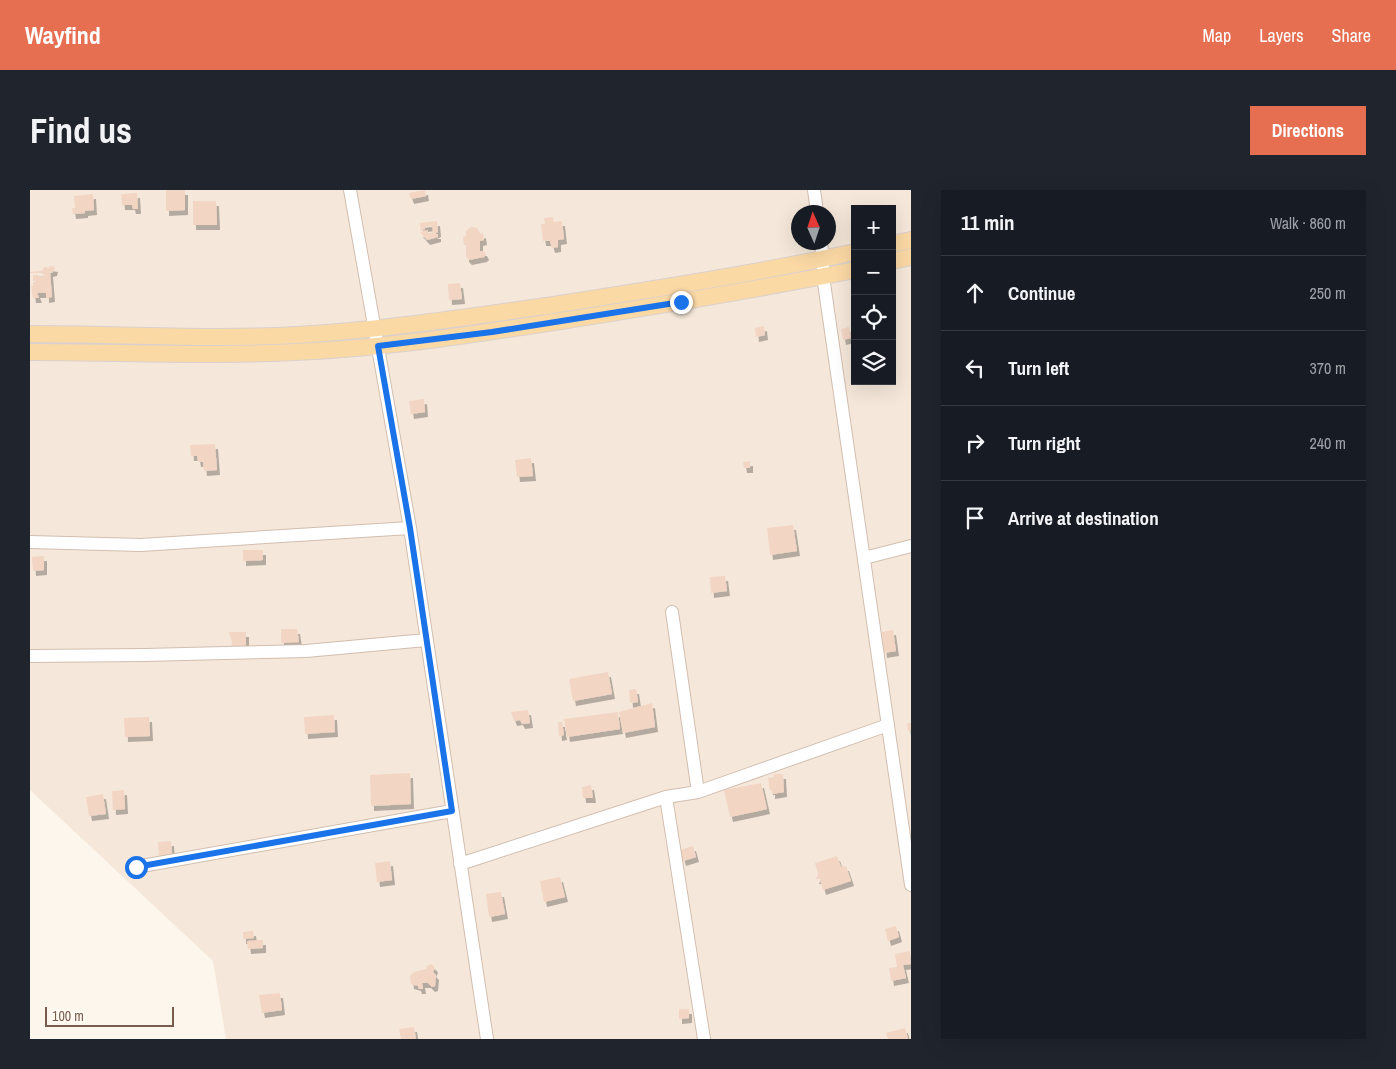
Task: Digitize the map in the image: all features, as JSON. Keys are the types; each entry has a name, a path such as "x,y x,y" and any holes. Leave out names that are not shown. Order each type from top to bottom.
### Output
{"main road":[{"path":"896,243 911,240"},
{"path":"30,334 296,335 374,328 434,322 590,299 851,253"},
{"path":"896,260 911,257"},
{"path":"30,352 245,354 378,346 492,332 662,306 851,271"}],"street":[{"path":"350,190 410,528 487,1039"},
{"path":"814,190 816,205"},
{"path":"822,250 822,276 911,884"},
{"path":"30,542 141,545 410,528"},
{"path":"864,558 911,546"},
{"path":"672,612 698,792"},
{"path":"30,656 306,651 426,640"},
{"path":"460,864 666,797 698,792 888,725"},
{"path":"666,797 704,1039"},
{"path":"136,867 452,811"}],"shaded area":[{"path":"30,190 911,190 911,1039 226,1039 213,961 30,790"}],"building":[{"path":"166,190 185,190 185,210 166,211"},
{"path":"425,190 426,196 411,199 409,193"},
{"path":"137,193 138,209 133,209 132,205 122,205 121,194"},
{"path":"93,194 94,210 73,214 72,208 75,208 74,196"},
{"path":"193,201 216,201 217,225 193,225"},
{"path":"553,217 554,222 562,221 564,239 558,240 558,247 552,248 550,241 543,241 541,224 545,224 544,218"},
{"path":"437,221 438,232 434,234 438,234 438,237 427,240 420,232 428,230 428,233 432,233 433,229 431,226 425,227 421,231 420,223"},
{"path":"471,227 477,228 480,234 483,233 484,240 480,241 480,251 484,251 486,255 469,260 466,257 466,245 464,245 463,237 466,236 466,231"},
{"path":"49,266 55,267 54,271 50,272 52,297 46,298 46,293 37,293 39,298 33,298 31,285 33,286 33,282 39,282 33,281 33,275 45,276 42,273 30,272 42,271 44,267 50,268"},
{"path":"460,283 462,299 449,300 448,284"},
{"path":"764,326 765,335 756,337 755,328"},
{"path":"849,327 851,338 843,340 841,329"},
{"path":"424,399 425,412 411,414 409,401"},
{"path":"215,444 217,470 204,471 203,462 198,462 197,456 191,456 190,445"},
{"path":"531,458 533,476 517,477 515,460"},
{"path":"750,461 750,468 744,468 743,462"},
{"path":"793,525 797,551 770,555 767,528"},
{"path":"243,550 263,550 263,560 243,561"},
{"path":"44,556 44,570 33,571 32,557"},
{"path":"725,576 727,591 711,593 710,577"},
{"path":"281,629 297,629 299,642 281,642"},
{"path":"893,630 896,651 884,653 882,632"},
{"path":"229,632 246,632 246,646 231,648 232,643"},
{"path":"608,672 612,694 573,701 569,679"},
{"path":"636,689 638,702 630,703 629,690"},
{"path":"652,703 655,727 623,733 619,712"},
{"path":"528,710 530,723 522,724 520,720 514,721 511,712"},
{"path":"618,712 620,729 567,737 564,719"},
{"path":"334,715 335,732 305,734 304,717"},
{"path":"149,717 150,736 125,737 124,718"},
{"path":"558,722 562,722 564,735 559,736"},
{"path":"907,723 911,723 911,731 908,731"},
{"path":"410,773 411,804 371,806 370,775"},
{"path":"774,774 783,774 784,792 772,794 768,778 774,777"},
{"path":"761,783 767,809 730,817 724,790"},
{"path":"591,785 593,798 583,798 582,787"},
{"path":"124,790 125,809 113,810 112,791"},
{"path":"103,794 106,814 89,816 86,797"},
{"path":"171,841 172,855 159,856 158,842"},
{"path":"693,846 696,857 683,861 680,850"},
{"path":"837,856 841,867 846,866 851,881 823,890 820,879 816,879 818,874 815,863"},
{"path":"390,861 392,880 377,882 375,863"},
{"path":"560,877 565,897 544,902 540,881"},
{"path":"501,892 505,914 489,917 486,894"},
{"path":"896,926 899,937 888,941 885,929"},
{"path":"253,931 254,938 243,939 243,932"},
{"path":"263,940 263,948 248,949 247,941"},
{"path":"910,951 911,964 903,965 906,978 891,981 889,968 897,967 895,954"},
{"path":"431,964 435,968 433,972 436,975 435,986 432,987 428,983 422,983 423,989 419,989 418,986 411,984 410,976 414,972 426,969"},
{"path":"280,993 282,1010 262,1013 259,995"},
{"path":"679,1009 689,1009 689,1018 679,1019"},
{"path":"414,1027 416,1039 401,1039 399,1029"},
{"path":"905,1028 908,1039 888,1039 886,1033"}],"route":[{"path":"136,867 452,811 410,528 378,346 492,332 681,302"}]}
